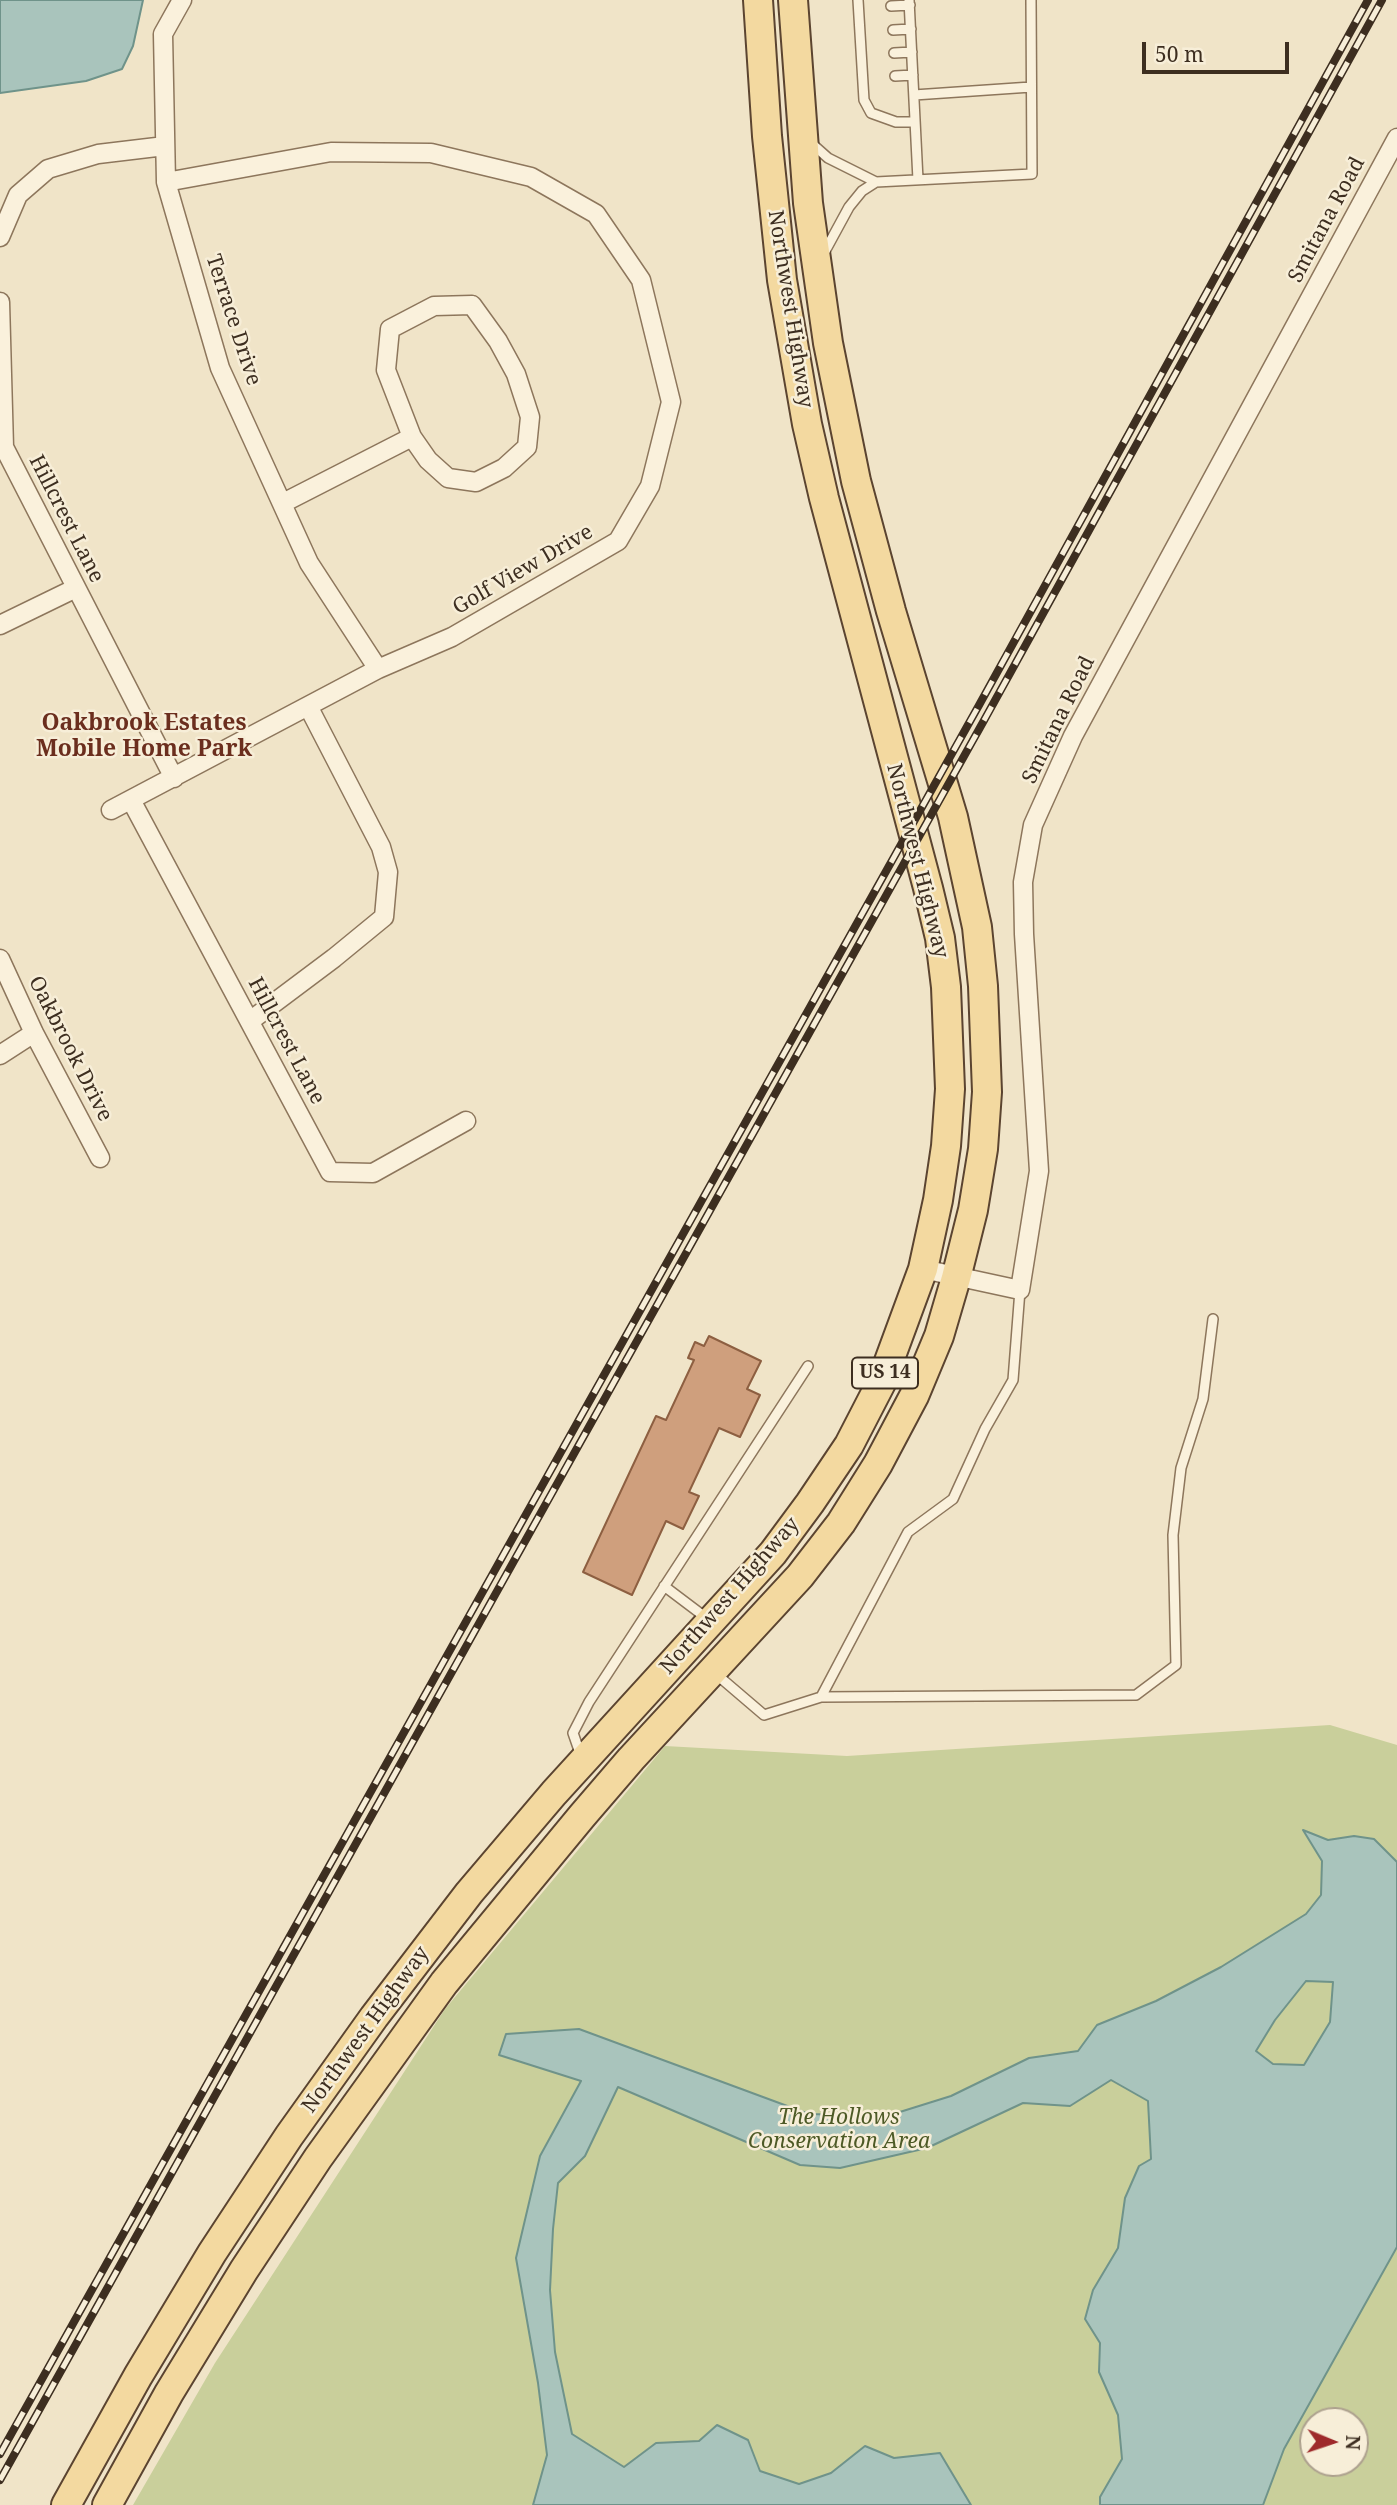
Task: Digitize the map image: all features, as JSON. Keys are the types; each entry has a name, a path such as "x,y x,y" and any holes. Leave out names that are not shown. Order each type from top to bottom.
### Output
{"main road":[{"name":"Northwest Highway","path":"66,2505 177,2311 323,2087 469,1893 583,1760 773,1553 810,1503 849,1445 881,1383 923,1269 946,1146 950,1089 946,987 940,938 807,424 782,280 765,111 758,0"},
{"name":"Northwest Highway","path":"107,2505 169,2393 244,2270 318,2158 444,1983 537,1868 631,1759 800,1576 841,1523 878,1464 914,1396 939,1336 956,1278 973,1210 983,1149 986,1092 985,1010 977,927 953,817 891,611 856,481 828,343 816,271 802,135 793,0"}],"street":[{"name":"Terrace Drive","path":"182,0 163,34 166,182 220,368 309,563 378,669"},
{"name":"Smitana Road","path":"1020,1290 1040,1171 1024,934 1023,882 1033,825 1073,736 1397,138"},
{"path":"0,237 18,195 48,169 98,154 165,146"},
{"name":"Golf View Drive","path":"111,810 378,669 452,636 618,541 650,486 671,402 641,280 596,214 531,177 431,153 331,152 166,182"},
{"name":"Hillcrest Lane","path":"0,302 4,447 174,778"},
{"path":"472,305 498,341 516,373 530,416 527,447 504,468 476,482 448,478 428,460 411,437 386,370 390,330 434,306 472,305"},
{"path":"283,503 411,437"},
{"path":"0,625 76,588"},
{"path":"250,1021 384,917 388,872 381,846 308,706"},
{"name":"Hillcrest Lane","path":"131,800 330,1172 373,1173 466,1121"},
{"name":"Oakbrook Drive","path":"0,960 34,1033 100,1158"},
{"path":"0,1055 34,1033"},
{"path":"923,1269 1020,1290"}],"lane":[{"path":"802,135 828,158 876,182 1032,174 1031,0"},
{"path":"870,6 858,3 864,100 871,113 895,122 915,122"},
{"path":"891,6 910,3 918,180"},
{"path":"893,30 911,30"},
{"path":"860,31 872,31"},
{"path":"894,53 912,51"},
{"path":"861,54 873,54"},
{"path":"894,76 913,75"},
{"path":"863,77 874,77"},
{"path":"914,95 1031,87"},
{"path":"816,271 849,207 862,191 876,182"},
{"path":"821,1697 908,1532 953,1499 985,1429 1013,1380 1020,1290"},
{"path":"712,1671 764,1715 821,1697 1136,1695 1176,1665 1173,1535 1181,1468 1203,1399 1213,1319"},
{"path":"583,1760 573,1737 579,1719 808,1366"},
{"path":"663,1586 710,1621"}],"green space":[{"name":"The Hollows Conservation Area","path":"1330,1725 1397,1745 1397,2505 133,2505 215,2363 445,2009 665,1746 847,1756"}],"water":[{"path":"0,0 143,0 133,46 122,69 86,81 0,93"},
{"path":"1303,1830 1328,1840 1354,1836 1374,1839 1397,1862 1397,2247 1307,2407 1299,2407 1299,2422 1284,2449 1263,2505 1100,2505 1100,2497 1122,2459 1118,2415 1099,2372 1100,2343 1085,2319 1093,2290 1118,2248 1125,2198 1139,2166 1151,2159 1148,2101 1111,2080 1070,2106 1023,2103 927,2148 840,2168 800,2165 618,2087 585,2156 558,2183 550,2290 555,2352 572,2434 624,2467 656,2443 699,2441 717,2425 748,2440 760,2471 799,2484 831,2473 865,2446 894,2458 940,2453 971,2505 533,2505 547,2455 538,2383 516,2258 540,2156 581,2081 499,2055 506,2034 579,2029 809,2114 887,2116 951,2096 1029,2058 1078,2051 1097,2025 1156,2001 1221,1967 1306,1914 1321,1895 1322,1861","holes":["1306,1981 1333,1982 1330,2022 1304,2065 1273,2064 1256,2051 1275,2020"]}],"building":[{"path":"709,1336 761,1361 747,1389 760,1395 740,1437 719,1428 689,1492 699,1496 683,1529 666,1521 632,1595 583,1572 656,1416 666,1420 694,1360 688,1358 695,1342 704,1346"}],"railway":[{"path":"0,2454 978,707 1368,0"},
{"path":"0,2480 982,724 1382,0"}],"district":[{"name":"Oakbrook Estates Mobile Home Park","path":"144,736"}]}
